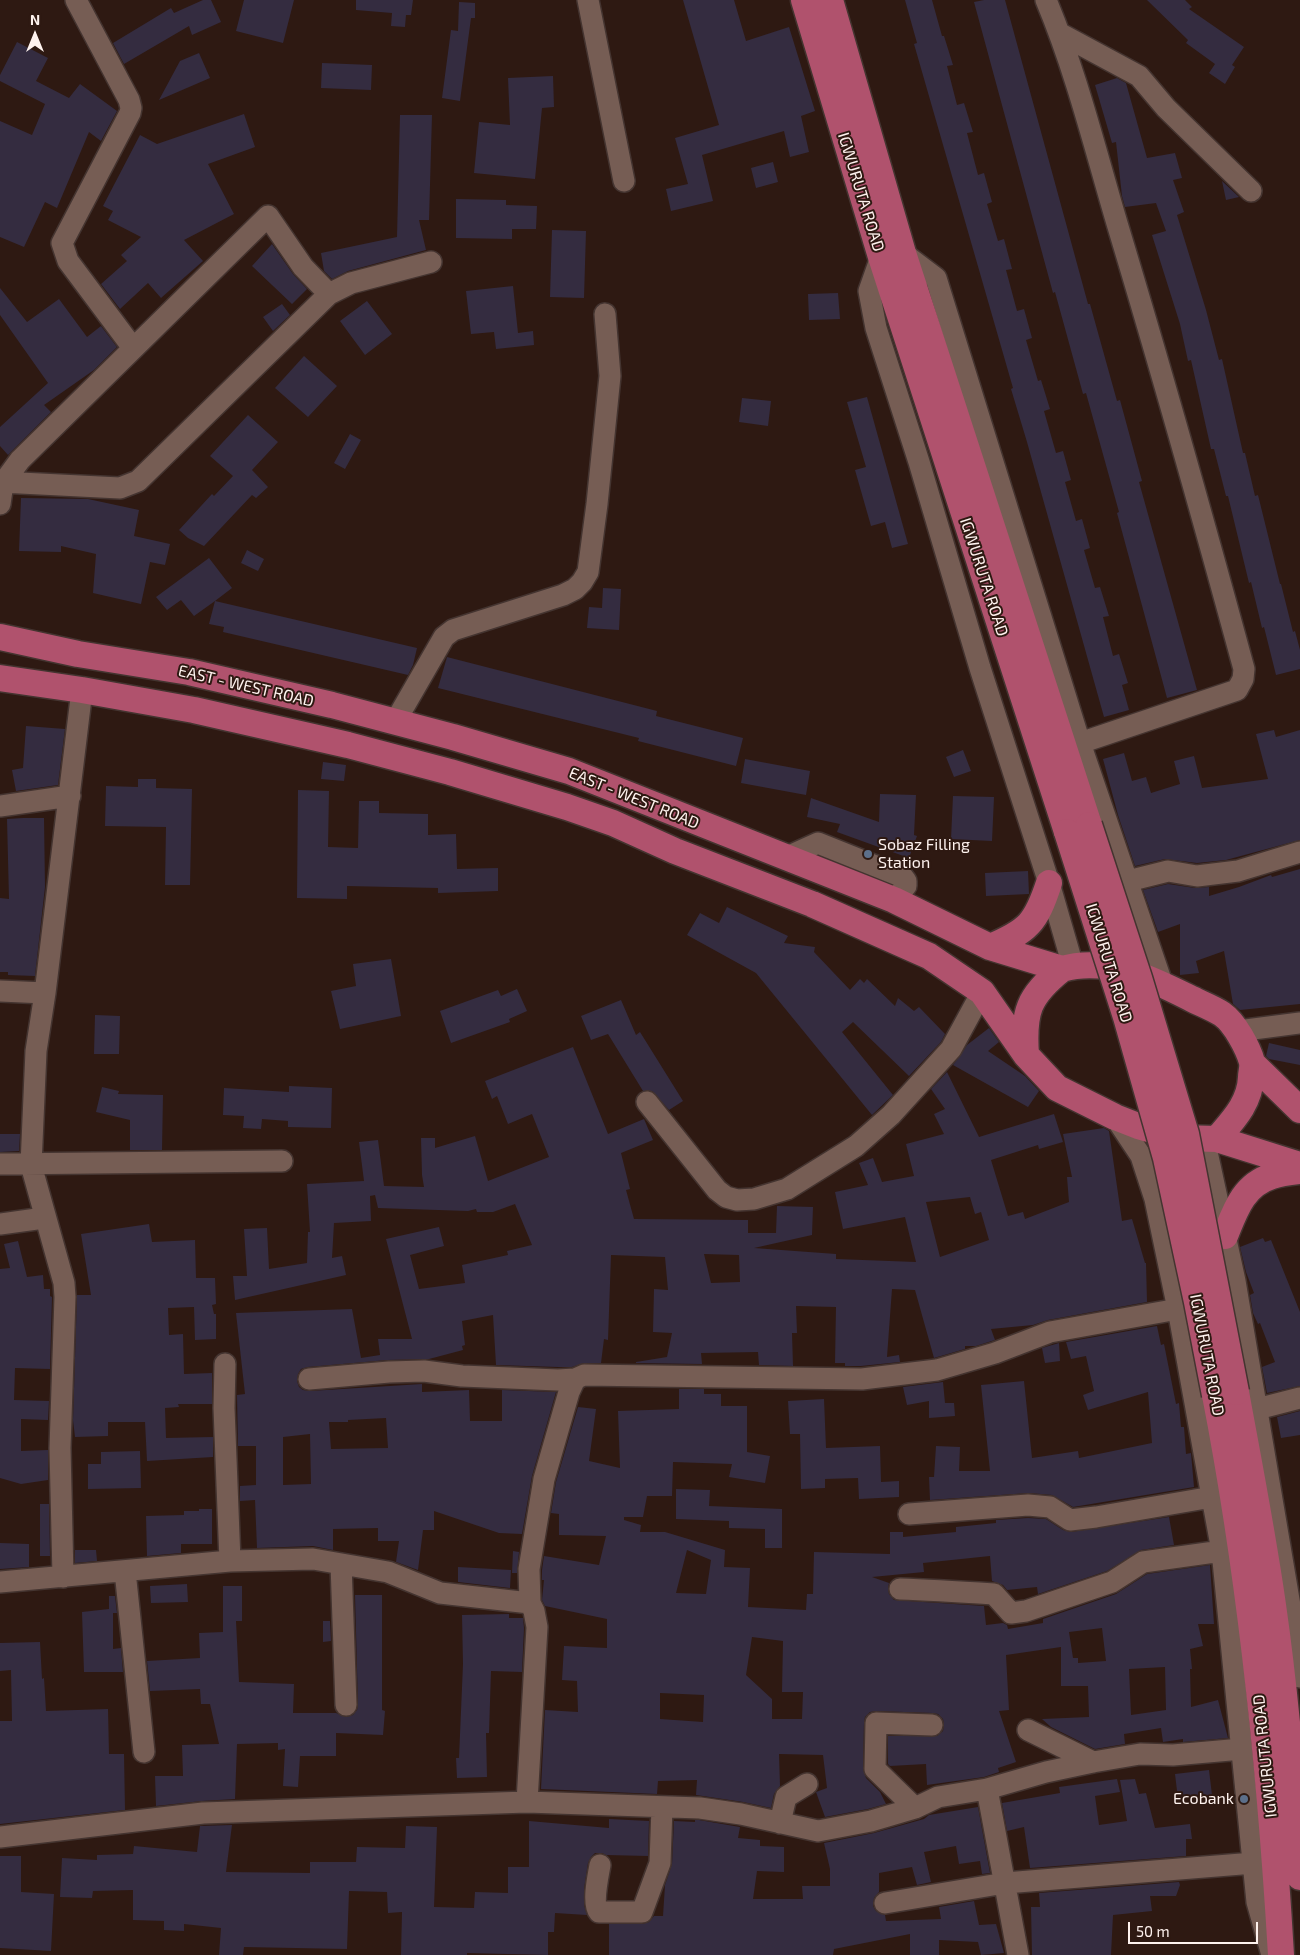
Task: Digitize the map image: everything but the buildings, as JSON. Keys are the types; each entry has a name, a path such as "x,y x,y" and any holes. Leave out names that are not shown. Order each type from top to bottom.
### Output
{"main road":[{"name":"IGWURUTA ROAD","path":"804,0 892,255 1078,829 1126,1017 1166,1158 1197,1302 1253,1482 1273,1605 1282,1676 1300,1878"},
{"name":"IGWURUTA ROAD","path":"830,0 892,255"},
{"name":"EAST - WEST ROAD","path":"0,637 78,654 189,672 332,705 453,737 569,771 894,900 990,947 1068,967 1098,964 1126,970 1162,984 1223,1015 1238,1031"},
{"name":"EAST - WEST ROAD","path":"0,678 82,690 194,710 348,744 450,772 567,807 613,823 675,850 812,904 921,952 982,992 1026,1055 1057,1088 1115,1117 1138,1126 1180,1138 1211,1138"},
{"path":"613,823 621,792"},
{"path":"990,947 1015,936 1030,924 1042,904 1049,883"},
{"path":"1026,1055 1024,1028 1030,1002 1045,982 1068,967"},
{"path":"1238,1031 1252,1063 1300,1110"},
{"path":"1252,1063 1250,1090 1240,1111 1211,1138 1300,1166"},
{"path":"1225,1236 1238,1203 1253,1186 1272,1176 1300,1171"},
{"name":"IGWURUTA ROAD","path":"1225,1394 1275,1852 1281,1955"}],"street":[{"path":"76,0 130,100 132,108 62,243 68,261 133,348"},
{"path":"588,0 624,181"},
{"path":"1046,0 1059,32 1171,402 1244,669 1243,680 1237,690 1080,743"},
{"path":"1059,32 1139,76 1166,108 1251,191"},
{"path":"0,504 2,482 20,460 268,216 303,268 330,294"},
{"path":"1068,967 1049,883 980,668 920,462 876,328 870,291 892,255 936,278 1080,743 1162,984"},
{"path":"2,482 120,488 138,481 330,294 351,283 431,262"},
{"path":"395,722 444,637 453,630 563,595 575,589 588,572 610,376 605,314"},
{"path":"63,1577 60,1448 64,1283 44,1218 31,1165 36,1051 45,993 82,690"},
{"path":"0,806 70,796"},
{"path":"1128,881 1168,871 1197,876 1238,871 1300,852"},
{"path":"0,991 45,993"},
{"path":"647,1102 717,1190 726,1197 737,1200 754,1199 787,1189 856,1146 891,1115 951,1049 982,992"},
{"path":"1238,1031 1300,1023"},
{"path":"1115,1117 1141,1156 1155,1200 1178,1309 1222,1551 1257,1902 1272,1955"},
{"path":"1211,1138 1225,1236 1298,1647 1300,1677"},
{"path":"0,1164 282,1160"},
{"path":"0,1224 44,1218"},
{"path":"309,1379 424,1370 462,1376 558,1380 576,1379 584,1374 862,1379 937,1370 995,1353 1050,1332 1178,1309"},
{"path":"225,1364 224,1408 230,1561"},
{"path":"527,1802 537,1627 534,1611 530,1603 530,1569 544,1479 570,1392 576,1379"},
{"path":"1257,1409 1300,1398"},
{"path":"908,1514 1028,1505 1050,1508 1070,1520 1096,1518 1212,1497"},
{"path":"900,1589 952,1590 968,1594 994,1594 1011,1613 1026,1612 1112,1582 1143,1562 1222,1551"},
{"path":"0,1582 230,1561 313,1559 388,1572 440,1592 530,1603"},
{"path":"341,1564 346,1705"},
{"path":"126,1571 144,1752"},
{"path":"916,1808 875,1769 876,1724 932,1725"},
{"path":"1028,1730 1093,1762"},
{"path":"0,1837 203,1813 527,1802 700,1808 818,1832 871,1821 916,1808 938,1797 987,1788 1093,1762 1140,1754 1173,1755 1242,1749"},
{"path":"780,1823 786,1797 807,1784"},
{"path":"987,1788 1018,1955"},
{"path":"600,1865 596,1909 599,1912 642,1912 660,1863 662,1807"},
{"path":"885,1903 1005,1883 1254,1863"}],"place":[{"name":"Sobaz Filling Station","path":"868,854"},
{"name":"Ecobank","path":"1244,1799"}]}
